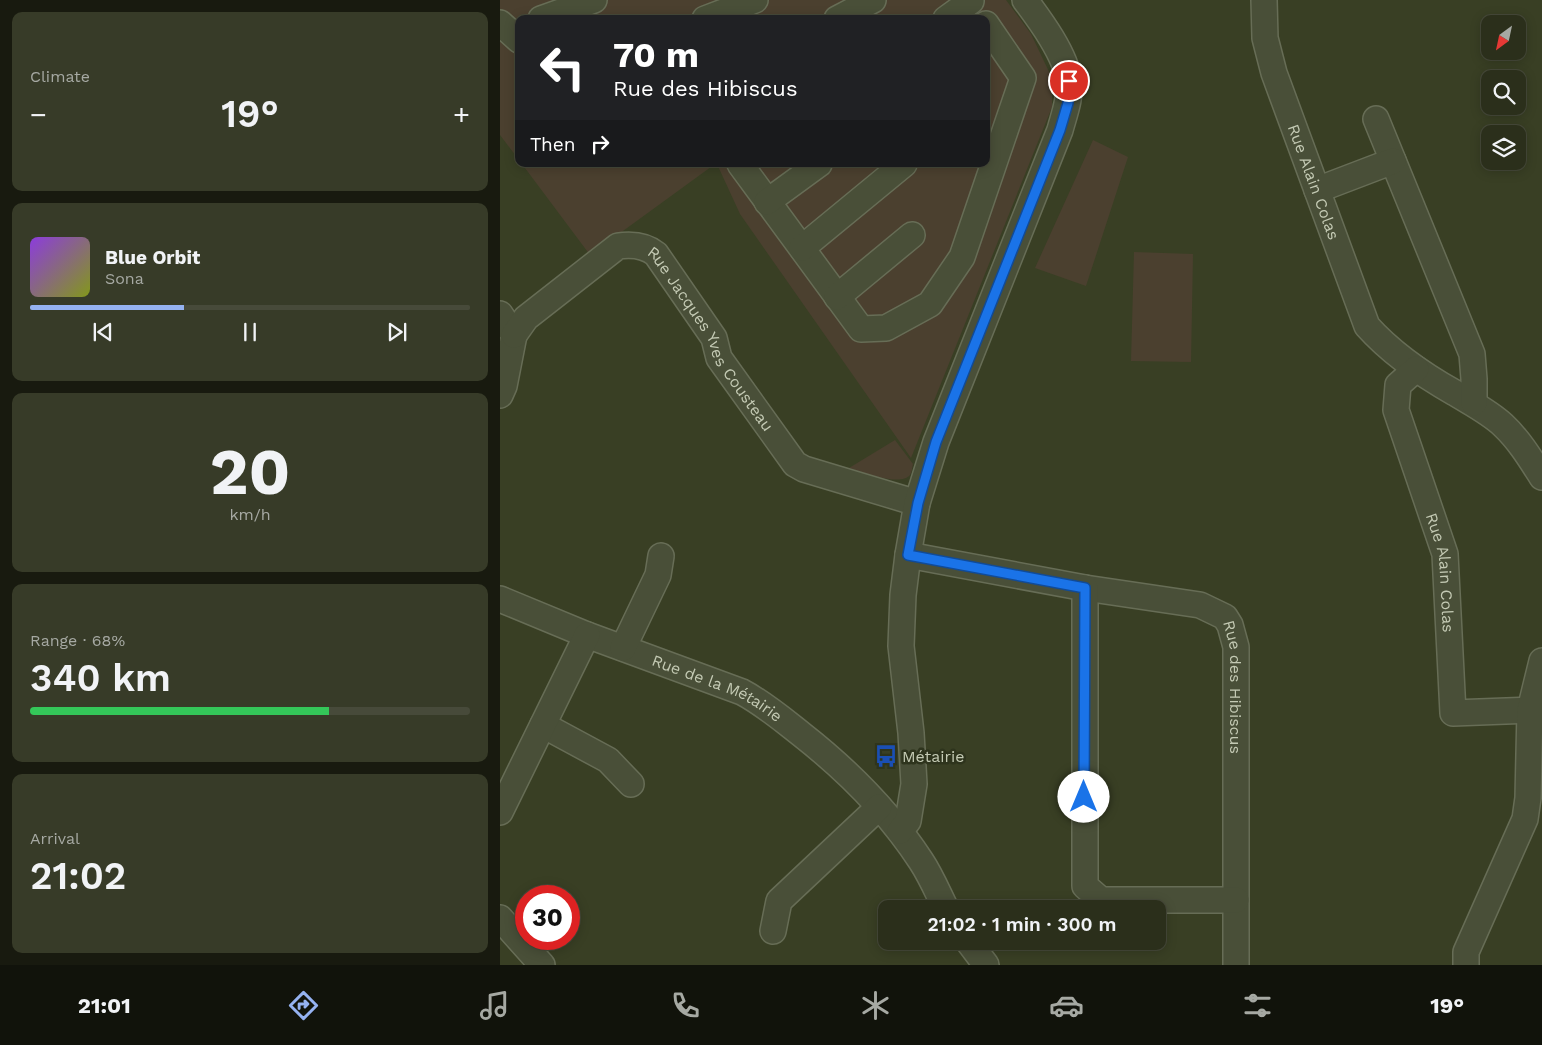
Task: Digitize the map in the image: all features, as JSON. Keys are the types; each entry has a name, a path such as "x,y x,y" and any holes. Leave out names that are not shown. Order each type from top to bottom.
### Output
{"street":[{"path":"552,15 594,0"},
{"path":"716,15 755,0"},
{"path":"845,15 873,0"},
{"path":"900,831 908,821 914,784 911,733 901,646 903,595 908,555 918,503 936,442 1060,130 1068,103 1069,81 1063,62 1043,24 1025,0"},
{"name":"Rue Alain Colas","path":"1264,0 1266,38 1274,74 1367,326 1379,340 1416,369 1474,403 1503,425 1521,444 1542,476"},
{"path":"955,15 975,6"},
{"path":"742,167 861,329 886,328 930,304 962,257 1023,78 991,40"},
{"path":"1376,119 1472,354 1474,403"},
{"path":"1317,190 1393,161"},
{"path":"767,202 814,167"},
{"path":"802,248 900,167"},
{"path":"837,297 912,235"},
{"name":"Rue Jacques Yves Cousteau","path":"514,336 526,318 618,246 628,245 649,248 656,254 714,338 719,358 795,464 804,469 918,503"},
{"path":"500,314 514,336 504,386 500,395"},
{"name":"Rue Alain Colas","path":"1416,369 1398,385 1396,410 1445,554 1453,712 1530,710"},
{"name":"Rue des Hibiscus","path":"908,555 1085,588 1200,605 1225,617 1230,624 1236,647 1236,965"},
{"path":"623,648 658,576 660,556"},
{"path":"1085,588 1085,886 1101,900 1236,900"},
{"name":"Rue de la Métairie","path":"500,599 623,648 742,692 756,700 830,757 865,791 900,831 922,863 941,900"},
{"path":"500,812 587,634"},
{"path":"1466,965 1466,952 1525,819 1528,798 1530,710 1542,662"},
{"path":"543,725 608,760 631,784"},
{"path":"773,931 779,901 879,807"},
{"path":"500,918 542,965"},
{"path":"975,950 986,965"}],"shaded area":[{"path":"500,0 1006,0 1031,34 1052,78 1052,107 911,458 740,214 718,167 990,167 990,15 515,15 515,155 500,135"},
{"path":"1093,140 1128,157 1086,286 1035,268"},
{"path":"524,167 711,167 590,255"},
{"path":"1134,252 1193,254 1191,362 1131,361"},
{"path":"895,440 913,464 910,475 898,480 881,478 849,468"}],"place":[{"name":"Métairie","path":"886,756"}],"route":[{"path":"1069,81 1068,103 1060,130 936,442 918,503 908,555 1085,588 1084,797"}]}
